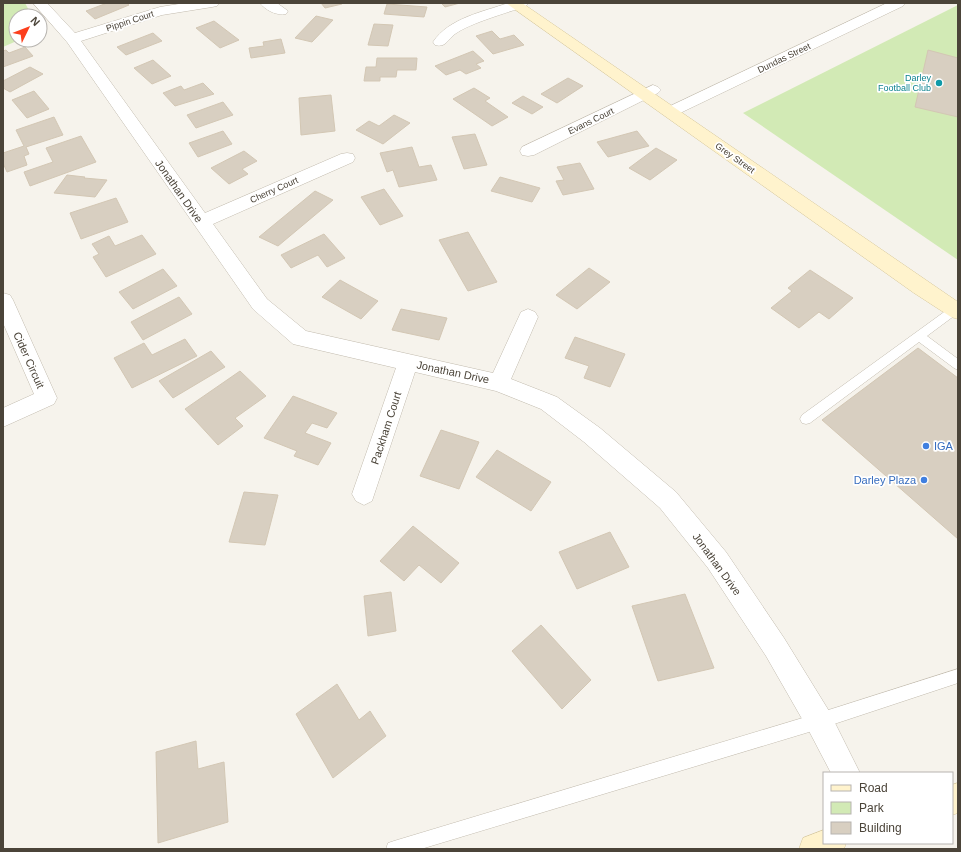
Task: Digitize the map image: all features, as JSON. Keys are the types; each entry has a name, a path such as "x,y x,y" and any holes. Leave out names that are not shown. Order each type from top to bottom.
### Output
{"street":[{"name":"Jonathan Drive","path":"40,3 72,39 260,304 300,338 499,382 550,404 592,435 668,500 717,560 775,647 819,721 845,772"},
{"name":"Pippin Court","path":"72,39 160,11 212,3"},
{"path":"268,3 281,11"},
{"name":"Grey Street","path":"530,3 648,92"},
{"name":"Dundas Street","path":"675,110 898,3"},
{"path":"440,42 450,31 466,23 517,4"},
{"name":"Grey Street","path":"517,4 675,110 921,288 957,309"},
{"name":"Evans Court","path":"528,151 648,92"},
{"name":"Cherry Court","path":"202,222 347,158"},
{"name":"Cider Circuit","path":"3,300 46,398 3,418"},
{"path":"499,382 528,317"},
{"name":"Packham Court","path":"364,494 408,363"},
{"path":"814,849 828,844"}],"lane":[{"path":"806,419 957,309"},
{"path":"919,336 958,365"},
{"path":"394,849 819,721 958,676"}],"green space":[{"path":"3,3 25,3 28,8 8,8 8,45 3,47"},
{"path":"958,5 958,260 743,113"}],"building":[{"path":"107,3 126,3 129,5 95,19 86,11"},
{"path":"321,3 342,3 342,4 325,8"},
{"path":"441,3 460,3 445,7"},
{"path":"387,4 427,7 424,17 384,14"},
{"path":"316,16 333,20 312,42 295,38"},
{"path":"214,21 239,40 220,48 196,28"},
{"path":"374,24 393,25 388,46 368,45"},
{"path":"492,31 500,39 514,35 524,45 493,54 476,36"},
{"path":"153,33 162,41 126,55 117,47"},
{"path":"281,39 285,53 251,58 249,48 264,46 263,42"},
{"path":"26,48 33,56 3,67 3,51 6,50 9,53"},
{"name":"Darley Football Club","path":"928,50 958,58 958,117 915,107"},
{"path":"473,51 484,61 476,64 481,68 466,74 460,70 446,75 435,66"},
{"path":"377,58 417,58 416,70 397,70 396,77 380,77 380,81 364,81 366,67 376,67"},
{"path":"153,60 171,76 152,84 134,68"},
{"path":"30,67 43,74 10,92 3,88 3,81"},
{"path":"568,78 583,86 557,103 541,94"},
{"path":"203,83 214,94 175,106 163,93 181,86 184,90"},
{"path":"474,88 490,98 485,101 508,117 492,126 453,99"},
{"path":"34,91 49,109 27,118 12,100"},
{"path":"331,95 335,131 301,135 299,98"},
{"path":"523,96 543,107 532,114 512,103"},
{"path":"223,102 233,115 196,128 187,115"},
{"path":"394,115 410,123 383,144 356,130 369,121 379,126"},
{"path":"54,117 63,135 26,147 29,154 24,156 27,165 7,172 3,163 3,153 24,146 16,130"},
{"path":"223,131 232,144 198,157 189,143"},
{"path":"637,131 649,146 608,157 597,142"},
{"path":"475,134 487,165 464,169 452,137"},
{"path":"81,136 96,162 30,186 24,172 53,162 46,148"},
{"path":"412,147 419,167 431,165 437,180 399,187 393,170 387,172 380,153"},
{"path":"656,148 677,160 650,180 629,168"},
{"path":"244,151 257,161 242,169 248,174 229,184 211,168"},
{"path":"580,163 594,189 563,195 556,181 564,180 557,167"},
{"path":"67,175 107,180 95,197 54,193"},
{"path":"500,177 540,188 532,202 491,191"},
{"path":"384,189 403,216 380,225 361,197"},
{"path":"315,191 333,200 278,246 259,237"},
{"path":"116,198 128,222 81,239 70,213"},
{"path":"468,232 497,282 468,291 439,240"},
{"path":"324,234 345,258 327,267 318,255 291,268 281,255"},
{"path":"142,235 156,254 106,277 93,257 99,254 92,244 109,236 115,246"},
{"path":"589,268 610,282 577,309 556,295"},
{"path":"163,269 177,286 133,309 119,292"},
{"path":"810,270 853,298 829,319 819,312 799,328 771,308 792,291 788,288"},
{"path":"340,280 378,301 361,319 322,297"},
{"path":"179,297 192,314 143,340 131,322"},
{"path":"401,309 447,318 439,340 392,330"},
{"path":"575,337 625,354 610,387 584,378 589,366 565,358"},
{"path":"185,339 197,356 132,388 114,358 144,343 152,355"},
{"name":"Darley Plaza","path":"918,348 958,378 958,539 822,420"},
{"path":"211,351 225,367 173,398 159,381"},
{"path":"240,371 266,396 235,418 243,426 218,445 185,409"},
{"path":"293,396 337,413 327,428 312,423 305,433 331,443 318,465 294,456 297,451 264,438"},
{"path":"441,430 479,442 459,489 420,476"},
{"path":"497,450 551,482 531,511 476,477"},
{"path":"244,492 278,495 265,545 229,542"},
{"path":"413,526 459,563 441,583 419,565 404,581 380,561"},
{"path":"610,532 629,567 577,589 559,552"},
{"path":"391,592 396,631 368,636 364,596"},
{"path":"685,594 714,668 658,681 632,606"},
{"path":"541,625 591,680 562,709 512,651"},
{"path":"337,684 359,720 370,711 386,736 333,778 296,714"},
{"path":"196,741 198,769 224,762 228,822 158,843 156,752"}],"place":[{"name":"Darley Football Club","path":"939,83"},
{"name":"IGA","path":"926,446"},
{"name":"Darley Plaza","path":"924,480"}]}
